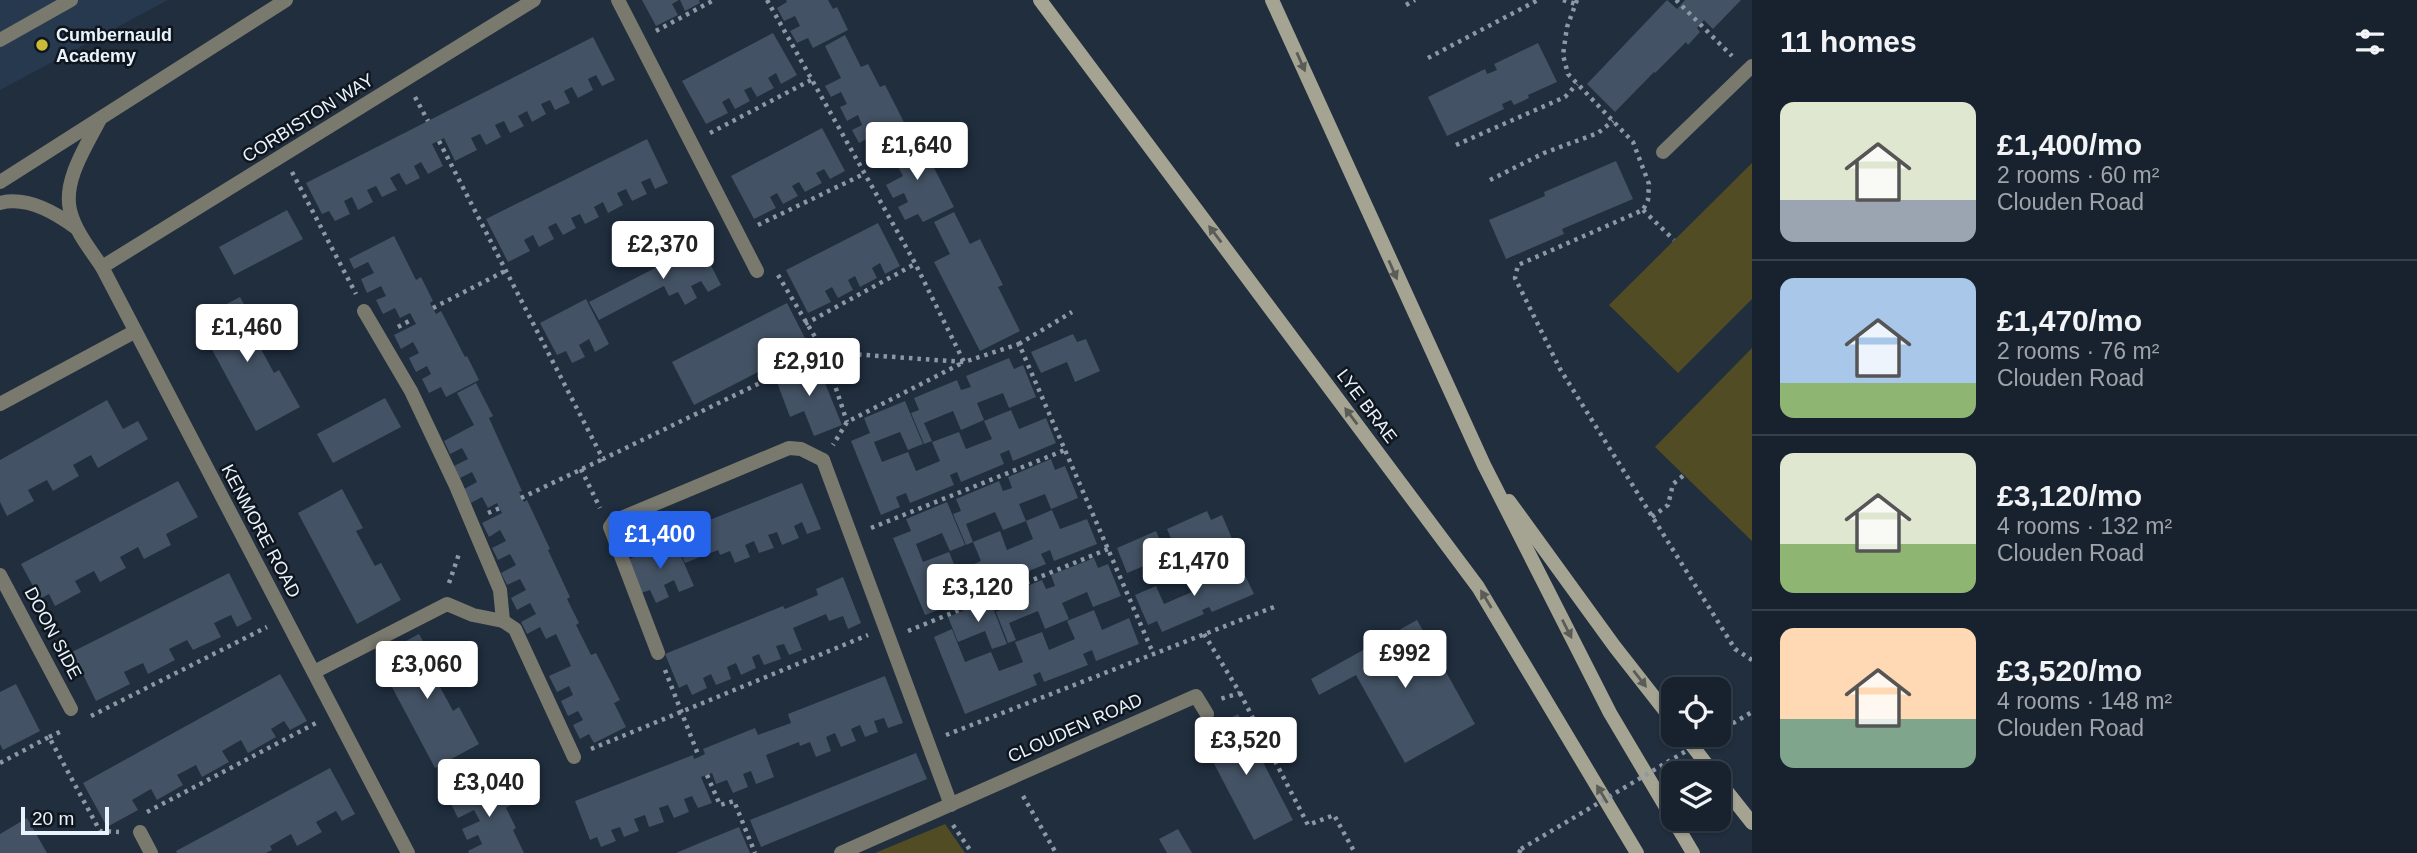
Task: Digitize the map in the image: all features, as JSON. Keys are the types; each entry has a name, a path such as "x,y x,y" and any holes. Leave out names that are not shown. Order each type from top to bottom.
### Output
{"main road":[{"name":"LYE BRAE","path":"1040,0 1478,587 1637,853"},
{"path":"1272,0 1484,466 1609,713 1693,853"},
{"path":"1484,466 1615,647 1661,706"},
{"path":"1693,747 1704,761"},
{"path":"1731,796 1752,823"}],"street":[{"path":"0,40 71,0"},
{"path":"0,182 286,0"},
{"name":"CORBISTON WAY","path":"102,267 534,0"},
{"path":"618,0 757,271"},
{"path":"1663,152 1749,69"},
{"name":"KENMORE ROAD","path":"100,119 69,189 70,209 77,228 102,267 408,853"},
{"name":"KENMORE ROAD","path":"0,202 31,205 55,213 77,228"},
{"path":"364,311 411,391 471,522 500,590 503,621"},
{"path":"0,404 134,332"},
{"path":"658,653 610,527 614,521 789,448 801,449 823,460 951,805"},
{"name":"DOON SIDE","path":"0,575 71,709"},
{"path":"314,672 447,604 473,615 503,621 515,629 574,757"},
{"name":"CLOUDEN ROAD","path":"841,853 1196,696 1204,709"},
{"path":"140,832 151,853"}],"path":[{"path":"639,40 714,0"},
{"path":"766,0 915,263 964,362"},
{"path":"1406,5 1415,0"},
{"path":"1521,0 1525,6"},
{"path":"1428,58 1538,0"},
{"path":"1563,0 1576,2 1567,27 1563,55 1568,74 1633,142 1649,184 1648,200 1643,210 1518,265 1515,278 1560,369 1651,517 1735,649 1752,660"},
{"path":"1676,0 1749,69"},
{"path":"692,143 811,80"},
{"path":"1456,145 1565,97 1577,84"},
{"path":"1490,180 1545,153 1598,133 1613,121"},
{"path":"439,141 603,459"},
{"path":"283,156 364,311"},
{"path":"738,234 864,174"},
{"path":"1643,210 1674,240"},
{"path":"805,324 915,263"},
{"path":"757,271 773,266 824,352 847,422 964,362 1018,344 1072,312"},
{"path":"433,308 506,270"},
{"path":"1018,344 1153,653"},
{"path":"521,498 824,352 964,362"},
{"path":"851,537 1065,450"},
{"path":"581,469 610,527"},
{"path":"1651,517 1668,505 1673,484 1684,475"},
{"path":"447,604 450,576 471,522"},
{"path":"574,757 681,710 1108,549"},
{"path":"928,742 1274,607"},
{"path":"89,717 285,618"},
{"path":"1204,634 1240,693 1308,825 1334,815 1355,853"},
{"path":"658,653 699,757"},
{"path":"1204,709 1240,693"},
{"path":"1731,724 1752,712"},
{"path":"49,737 100,831 140,832 143,814 335,713"},
{"path":"0,763 68,728"},
{"path":"1520,851 1693,747"},
{"path":"707,775 720,805 734,801 755,853"},
{"path":"1011,777 1056,853"},
{"path":"951,805 952,824 972,853"}],"shaded area":[{"name":"Cumbernauld Academy","path":"0,0 168,0 0,90"},
{"path":"1752,163 1752,299 1678,373 1609,305"},
{"path":"1752,348 1752,541 1655,447"},
{"path":"945,824 965,853 875,853"}],"building":[{"path":"642,0 679,0 672,4 678,15 656,26"},
{"path":"680,0 699,0 700,3 685,11"},
{"path":"786,0 828,0 833,9 837,7 848,30 813,48 808,38 797,43 790,31 800,26 795,16 784,21 777,8 787,2"},
{"path":"1667,0 1677,9 1685,0 1741,0 1713,29 1704,20 1697,28 1700,32 1688,45 1686,42 1615,112 1587,84"},
{"path":"773,33 797,75 781,84 776,73 768,78 774,88 757,97 751,87 744,90 750,101 735,109 729,98 722,102 728,113 706,124 682,81"},
{"path":"845,35 861,67 868,64 880,87 885,85 908,130 877,145 872,136 859,143 852,130 862,125 858,115 847,121 840,107 847,104 841,92 831,97 825,86 841,78 825,46"},
{"path":"593,37 615,80 602,86 596,75 588,79 593,90 578,98 572,87 564,91 570,103 555,110 550,100 541,104 546,114 532,122 527,111 518,116 524,126 510,133 504,121 495,125 501,137 486,145 480,134 471,138 477,150 455,161 444,138 432,144 443,166 428,174 421,162 414,166 420,178 406,185 399,173 390,178 397,190 382,197 376,186 367,190 373,202 358,210 352,197 344,201 350,214 335,221 329,211 322,214 306,183"},
{"path":"1538,43 1557,82 1528,95 1529,98 1514,105 1511,100 1502,104 1504,109 1447,136 1428,97 1485,69 1487,74 1497,70 1494,64"},
{"path":"822,128 845,171 830,179 824,169 816,173 822,183 805,192 799,182 792,186 798,196 783,204 777,193 770,197 776,208 754,219 731,176"},
{"path":"908,133 925,165 931,162 954,207 923,222 918,214 905,220 898,207 908,202 904,193 893,198 886,185 903,176 886,144"},
{"path":"647,139 668,183 655,189 650,178 641,182 647,194 632,201 626,189 617,193 623,205 608,213 603,202 594,207 599,217 585,224 580,214 571,218 576,228 563,235 556,223 548,227 554,239 539,247 533,235 524,240 530,251 508,262 486,219"},
{"path":"1616,161 1633,199 1562,229 1564,234 1506,259 1489,220 1545,196 1544,192"},
{"path":"287,210 303,239 234,275 219,247"},
{"path":"954,212 970,244 980,239 1003,285 998,287 1020,331 980,351 934,262 950,254 934,222"},
{"path":"878,223 900,266 885,274 880,263 872,268 877,278 860,287 855,276 848,280 853,290 838,298 832,287 825,291 831,302 808,313 786,270"},
{"path":"394,236 416,280 421,277 433,301 430,303 436,314 441,311 479,380 446,397 441,387 429,393 422,379 431,374 427,366 416,372 409,358 419,353 413,342 401,349 394,335 416,324 410,313 400,318 395,308 383,314 376,300 386,296 381,286 367,293 361,279 374,273 368,262 354,269 349,259"},
{"path":"698,240 721,285 708,292 701,281 691,286 697,298 685,305 678,292 669,296 664,286 599,320 589,302 655,268 653,264"},
{"path":"240,297 261,335 255,338 274,373 279,370 300,407 256,431 196,320"},
{"path":"586,299 609,344 595,352 589,339 579,345 585,357 572,363 566,351 557,355 540,323"},
{"path":"787,303 809,346 694,405 672,362"},
{"path":"1073,334 1077,342 1086,339 1100,371 1075,382 1067,362 1041,373 1031,352"},
{"path":"1009,358 1014,369 1023,365 1036,397 1009,408 1003,393 977,403 984,420 961,430 953,411 924,423 932,441 924,444 911,413 919,410 914,398 957,380 961,390 971,387 966,376"},
{"path":"816,361 842,425 814,436 804,411 790,417 775,377"},
{"path":"476,383 493,416 489,418 522,491 519,492 524,502 527,500 570,597 567,599 579,623 576,625 591,655 596,653 620,700 614,703 626,727 594,743 589,734 580,739 573,725 583,720 578,711 568,716 561,701 573,695 569,686 557,692 549,676 571,666 556,634 546,639 540,627 527,634 521,622 536,614 530,603 517,610 511,598 526,590 520,579 507,585 501,573 516,565 510,554 498,560 492,548 506,541 500,530 489,537 482,523 502,513 497,503 488,508 482,497 471,503 464,489 477,482 472,472 460,478 454,466 468,459 462,448 450,454 444,441 474,425 457,393"},
{"path":"385,398 401,427 333,463 317,434"},
{"path":"107,400 123,429 138,421 148,439 98,468 91,455 73,465 79,476 53,491 47,480 28,490 34,501 7,516 0,502 0,460"},
{"path":"905,401 923,444 908,450 900,432 874,442 882,462 908,452 916,471 940,461 932,442 959,432 966,449 992,439 984,421 1011,410 1019,429 1046,418 1056,443 1013,461 1009,450 1000,454 1004,464 961,482 957,472 950,475 954,485 910,503 906,493 896,497 900,507 881,515 851,441 870,433 864,418"},
{"path":"1051,459 1055,470 1065,466 1078,498 1051,509 1045,494 1019,504 1026,521 1003,530 995,512 966,524 973,542 966,545 953,514 961,511 956,499 999,481 1003,491 1012,488 1008,477"},
{"path":"178,481 198,517 166,534 171,545 144,559 138,547 120,557 126,568 100,582 94,571 75,581 81,592 55,606 49,594 40,599 21,564"},
{"path":"802,483 821,529 807,534 802,522 794,526 799,538 782,545 777,532 768,535 774,548 759,553 754,541 745,545 750,557 735,563 730,551 720,555 718,550 685,563 677,543 710,529 707,521"},
{"path":"342,489 363,528 356,531 375,566 381,563 401,600 357,624 298,513"},
{"path":"947,502 965,545 950,551 942,533 916,544 923,562 949,552 957,571 981,561 973,542 1000,531 1007,550 1033,539 1026,521 1052,510 1060,529 1087,519 1097,544 1054,561 1050,550 1041,554 1046,564 1002,582 998,572 991,575 995,585 951,602 947,593 939,596 944,608 925,615 893,538 911,531 906,519"},
{"path":"1207,511 1211,520 1222,515 1236,548 1209,560 1201,540 1176,551 1184,570 1159,581 1151,563 1127,573 1117,548 1156,531 1162,545 1172,541 1167,529"},
{"path":"674,540 694,586 679,592 674,580 664,585 669,597 656,603 650,590 641,593 627,560"},
{"path":"1094,558 1098,568 1108,564 1121,596 1093,607 1087,592 1062,603 1069,619 1045,629 1038,611 1009,623 1016,640 1008,643 996,612 1003,609 999,597 1042,580 1046,589 1055,586 1051,575"},
{"path":"1208,563 1217,582 1243,571 1254,594 1212,612 1209,607 1202,610 1204,614 1162,632 1157,621 1148,625 1135,595 1156,586 1164,604 1194,591 1186,572"},
{"path":"229,573 252,619 237,627 231,615 214,623 221,637 193,650 187,640 169,649 175,660 148,674 143,663 124,672 130,684 96,701 72,652"},
{"path":"843,577 861,623 848,629 843,616 829,621 826,614 793,628 802,650 789,655 784,644 776,646 781,659 764,665 759,654 752,657 756,668 741,675 736,663 727,667 731,679 716,685 711,674 703,678 707,688 692,695 687,684 679,688 665,654 783,606 785,609 818,595 816,589"},
{"path":"990,600 1007,644 992,649 985,631 958,642 948,617"},
{"path":"1094,610 1102,630 1129,618 1139,644 1096,661 1092,650 1083,654 1088,665 1044,682 1040,672 1033,675 1037,685 965,714 934,637 952,629 965,662 991,652 999,671 1023,662 1015,642 1042,632 1049,650 1075,639 1067,621"},
{"path":"1417,620 1475,724 1405,763 1356,675 1319,695 1311,679"},
{"path":"419,634 440,672 434,676 453,711 459,707 479,744 435,768 376,657"},
{"path":"280,674 307,721 290,730 284,721 271,729 276,737 248,753 241,740 222,751 229,762 202,777 196,765 177,775 183,785 157,800 151,789 132,800 138,810 107,827 83,783"},
{"path":"885,676 903,723 888,728 884,718 874,721 878,732 865,737 860,725 851,729 856,741 841,747 835,733 826,737 831,751 816,757 810,742 800,746 799,742 766,755 774,777 756,784 751,771 743,774 748,787 733,793 727,780 716,784 712,773 701,777 712,803 698,808 692,796 684,799 689,812 674,818 668,805 659,808 664,822 649,827 645,815 634,819 639,831 624,837 620,827 611,830 616,841 601,847 597,837 590,840 575,801 693,755 694,759 699,757 705,754 703,749 755,728 758,735 791,723 788,714"},
{"path":"16,684 40,731 3,750 0,744 0,692"},
{"path":"1238,714 1293,820 1254,840 1199,735"},
{"path":"916,753 927,779 761,847 750,820"},
{"path":"330,768 355,814 342,821 336,811 316,822 322,832 297,846 291,834 270,846 272,850 266,853 177,853 176,851"},
{"path":"498,778 511,805 506,808 524,853 469,853 468,851 482,844 478,835 467,840 462,829 480,821 474,810 458,818 450,802"},
{"path":"27,818 47,853 0,853 0,834"},
{"path":"739,827 750,853 676,853 702,842"},
{"path":"1178,829 1192,853 1167,853 1159,839"}],"place":[{"name":"Cumbernauld Academy","path":"42,45"}]}
